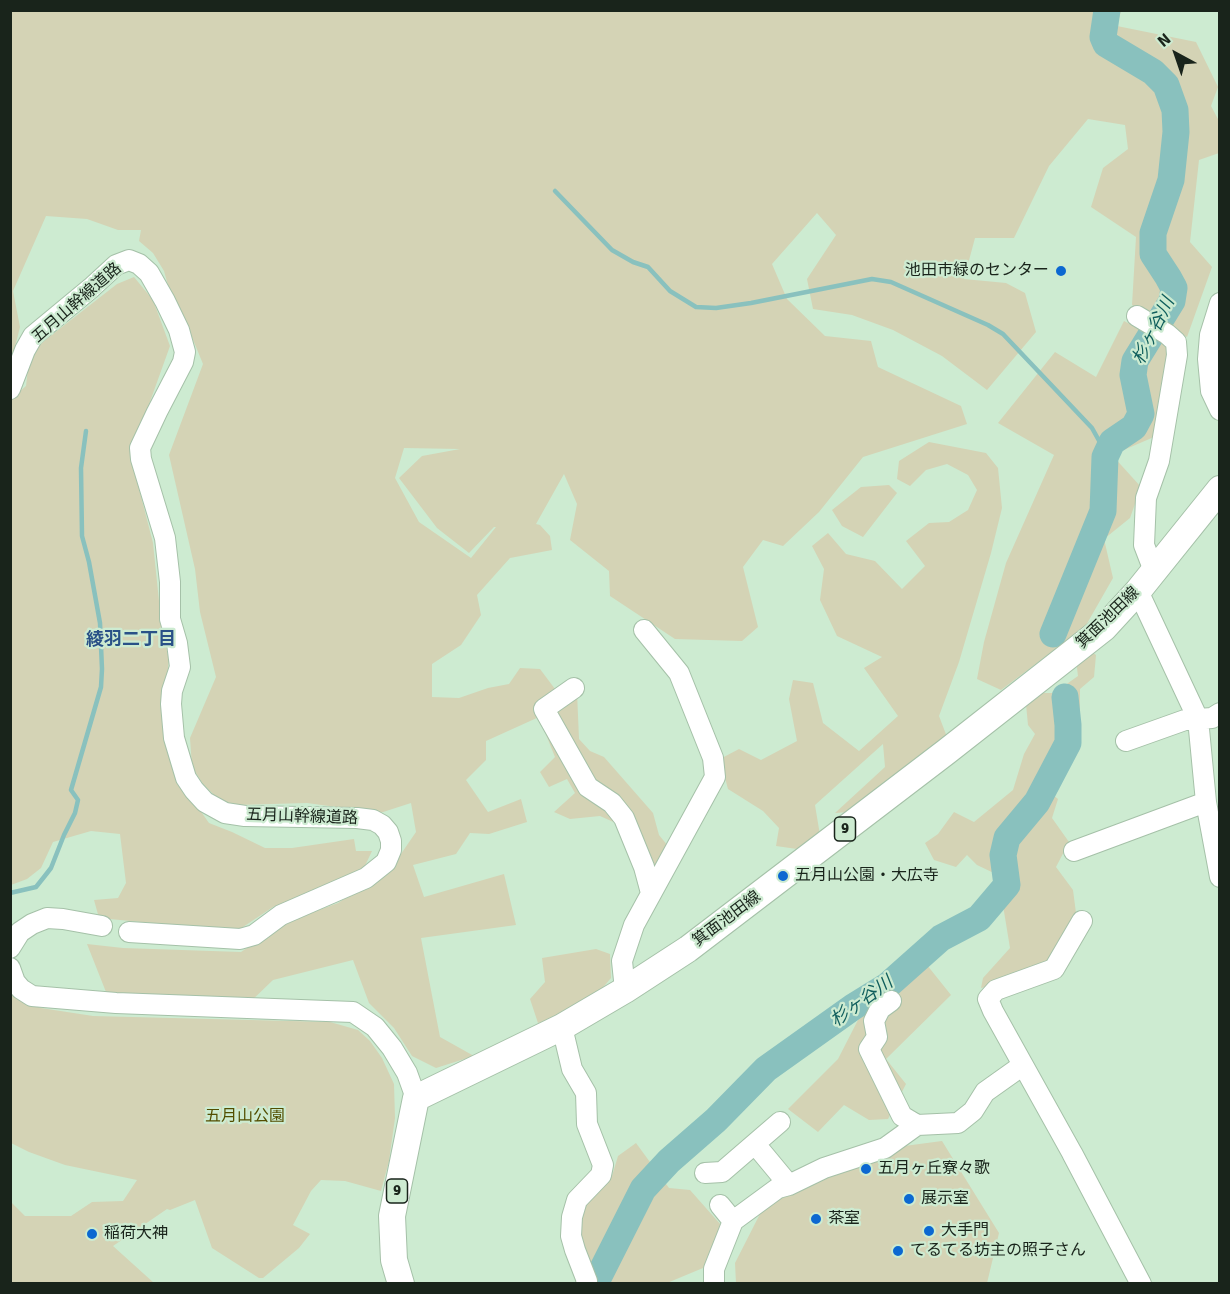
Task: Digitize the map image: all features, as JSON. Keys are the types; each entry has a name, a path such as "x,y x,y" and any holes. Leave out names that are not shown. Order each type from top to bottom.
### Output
{"main road":[{"name":"箕面池田線","path":"416,1098 562,1027 626,990 688,949 946,753 1104,627 1146,581 1220,489"},
{"name":"9","path":"402,1284 394,1260 392,1216 416,1098"}],"street":[{"name":"五月山幹線道路","path":"10,389 33,336 116,265 129,260 139,264 149,273 179,330 185,352 183,362 140,448 141,459 165,538 170,582 170,619 177,643 180,667 172,691 171,704 174,738 186,778 205,802 225,813 245,816 373,820 382,825 391,841 391,850 386,862 366,878 281,915 254,935 240,939 116,929 73,920 47,918 20,932 10,948"},
{"path":"1220,303 1210,335 1200,353 1146,498 1144,545 1146,581 1198,719 1206,802 1220,877"},
{"path":"1137,316 1176,342 1208,359 1211,390 1220,410"},
{"path":"626,990 622,961 634,925 715,777 713,758 679,673 644,630"},
{"path":"574,688 544,709 588,787 612,803 624,818 644,867 651,893"},
{"path":"1126,741 1185,720 1212,718 1220,713"},
{"path":"1074,851 1206,802"},
{"path":"1082,921 1054,969 996,990 988,999 1141,1284"},
{"path":"10,968 15,982 32,996 116,1004 353,1012 375,1027 392,1048 407,1073 416,1098"},
{"path":"891,1000 880,1009 874,1021 877,1037 869,1049 902,1116 917,1125"},
{"path":"562,1027 572,1069 586,1094 587,1124 603,1165 601,1175 577,1200 572,1217 572,1236 586,1284"},
{"path":"714,1284 714,1269 732,1221 778,1188 824,1168 885,1148 917,1125 958,1123 973,1111 985,1092 1023,1065"},
{"path":"705,1173 722,1172 780,1122"},
{"path":"755,1144 789,1185"},
{"path":"720,1205 732,1221"}],"green space":[{"path":"11,11 1121,11 1117,26 1196,42 1218,87 1211,106 1219,121 1219,153 1199,160 1190,242 1212,267 1187,337 1132,305 1136,237 1091,207 1103,168 1128,149 1125,125 1088,119 1049,166 1014,238 975,238 964,279 1006,283 1025,293 1036,332 987,390 942,356 893,330 852,315 813,309 807,279 836,235 817,213 772,264 787,299 825,336 871,341 878,367 961,406 967,424 863,457 819,512 783,546 763,540 743,567 758,627 742,641 675,639 610,596 609,571 570,540 577,504 564,474 536,524 540,525 550,536 552,550 510,558 477,595 481,615 461,645 432,664 432,697 459,698 488,688 509,684 520,668 540,669 555,689 577,692 579,739 590,751 604,757 653,813 659,835 668,846 656,875 618,824 600,816 570,819 554,812 575,793 567,779 549,787 540,772 555,757 539,717 486,741 486,760 466,780 488,812 521,799 527,822 489,834 470,833 456,854 413,865 424,897 504,874 516,925 421,938 440,1037 474,1056 436,1068 412,1056 394,1028 369,1003 353,960 273,980 246,1006 106,992 87,944 123,948 241,952 286,922 338,903 392,867 416,832 411,803 380,813 307,803 236,805 219,800 203,784 192,767 190,738 216,677 200,612 195,569 169,455 203,364 187,325 171,296 164,271 153,253 139,241 141,230 118,230 87,219 46,216 13,291 20,327 11,359","holes":["404,448 460,449 422,456 399,478 437,528 469,553 496,527 471,558 419,522 395,478"]},
{"path":"134,277 153,300 170,346 133,449 133,465 153,543 162,630 169,659 164,705 171,762 185,789 209,823 265,848 292,848 354,839 356,851 372,851 363,870 323,890 273,907 237,931 99,918 94,900 118,898 126,883 120,834 91,831 53,842 41,868 27,879 11,885 11,399 26,386 28,368 35,348 117,284"},
{"path":"1124,321 1171,346 1154,437 1112,455 1141,487 1130,518 1104,539 1113,578 1085,627 1001,690 977,679 984,642 1006,563 1054,455 998,423 1055,352 1096,377"},
{"path":"929,442 986,453 998,468 1002,508 959,662 939,716 947,737 850,812 835,813 885,767 883,744 815,805 820,835 804,850 776,846 779,828 763,811 728,789 720,759 739,749 761,760 797,741 789,699 793,680 813,683 823,723 859,751 898,716 864,668 882,657 837,636 820,600 824,569 812,546 828,533 846,554 875,561 902,589 925,566 906,541 929,523 949,522 968,510 977,490 968,475 947,464 926,470 910,486 897,479 899,461"},
{"path":"889,485 897,493 863,537 842,526 832,510 861,487"},
{"path":"1088,649 1096,655 1094,677 1080,689 1080,721 1048,791 1058,799 1052,818 1069,842 1056,867 1073,890 1076,913 1049,965 981,988 983,978 1010,948 998,875 977,865 967,855 956,867 934,860 925,843 938,834 954,812 974,822 1013,790 1024,754 1035,734 1028,725 1026,704 1039,693 1054,693 1078,676 1076,660"},
{"path":"596,949 610,954 611,978 594,998 561,1016 538,1023 530,999 545,982 542,958"},
{"path":"927,965 951,995 886,1059 906,1084 888,1119 869,1120 844,1105 818,1132 788,1109 838,1059 859,1018"},
{"name":"五月山公園","path":"11,992 41,1008 93,1016 330,1022 358,1030 370,1041 382,1058 394,1084 395,1118 389,1161 381,1191 345,1181 321,1180 311,1191 293,1225 310,1234 299,1248 263,1278 259,1278 212,1248 195,1200 170,1210 167,1209 113,1246 154,1283 11,1283 11,1202 25,1216 71,1216 92,1202 123,1201 137,1180 65,1165 11,1143"},
{"path":"942,1141 999,1233 987,1283 736,1283 735,1263 764,1206 897,1147"},
{"path":"636,1143 669,1188 690,1190 721,1225 703,1268 667,1283 591,1283 592,1265 579,1235 585,1205 612,1176 618,1156"}],"waterway":[{"name":"杉ヶ谷川","path":"1053,634 1103,511 1105,457 1112,442 1134,427 1141,414 1133,375 1135,361 1172,301 1174,288 1153,254 1153,233 1171,180 1176,132 1175,110 1166,85 1153,72 1106,44 1103,37 1107,10"},
{"path":"555,191 612,250 633,262 648,267 670,291 696,307 716,308 751,303 872,279 891,282 988,325 1003,334 1092,428 1105,457"},
{"path":"10,893 36,887 51,868 75,813 78,800 71,790 101,687 100,623 82,536 81,468 86,431"},
{"name":"杉ヶ谷川","path":"595,1284 643,1189 669,1161 716,1120 766,1069 853,1007 887,986 941,938 979,918 1007,885 1003,855 1007,838 1037,802 1068,743 1065,697"}],"place":[{"name":"池田市緑のセンター","path":"1061,271"},
{"name":"五月山公園・大広寺","path":"783,876"},
{"name":"五月ヶ丘寮々歌","path":"866,1169"},
{"name":"展示室","path":"909,1199"},
{"name":"茶室","path":"816,1219"},
{"name":"大手門","path":"929,1231"},
{"name":"稲荷大神","path":"92,1234"},
{"name":"てるてる坊主の照子さん","path":"898,1251"}],"district":[{"name":"綾羽二丁目","path":"131,640"}]}
